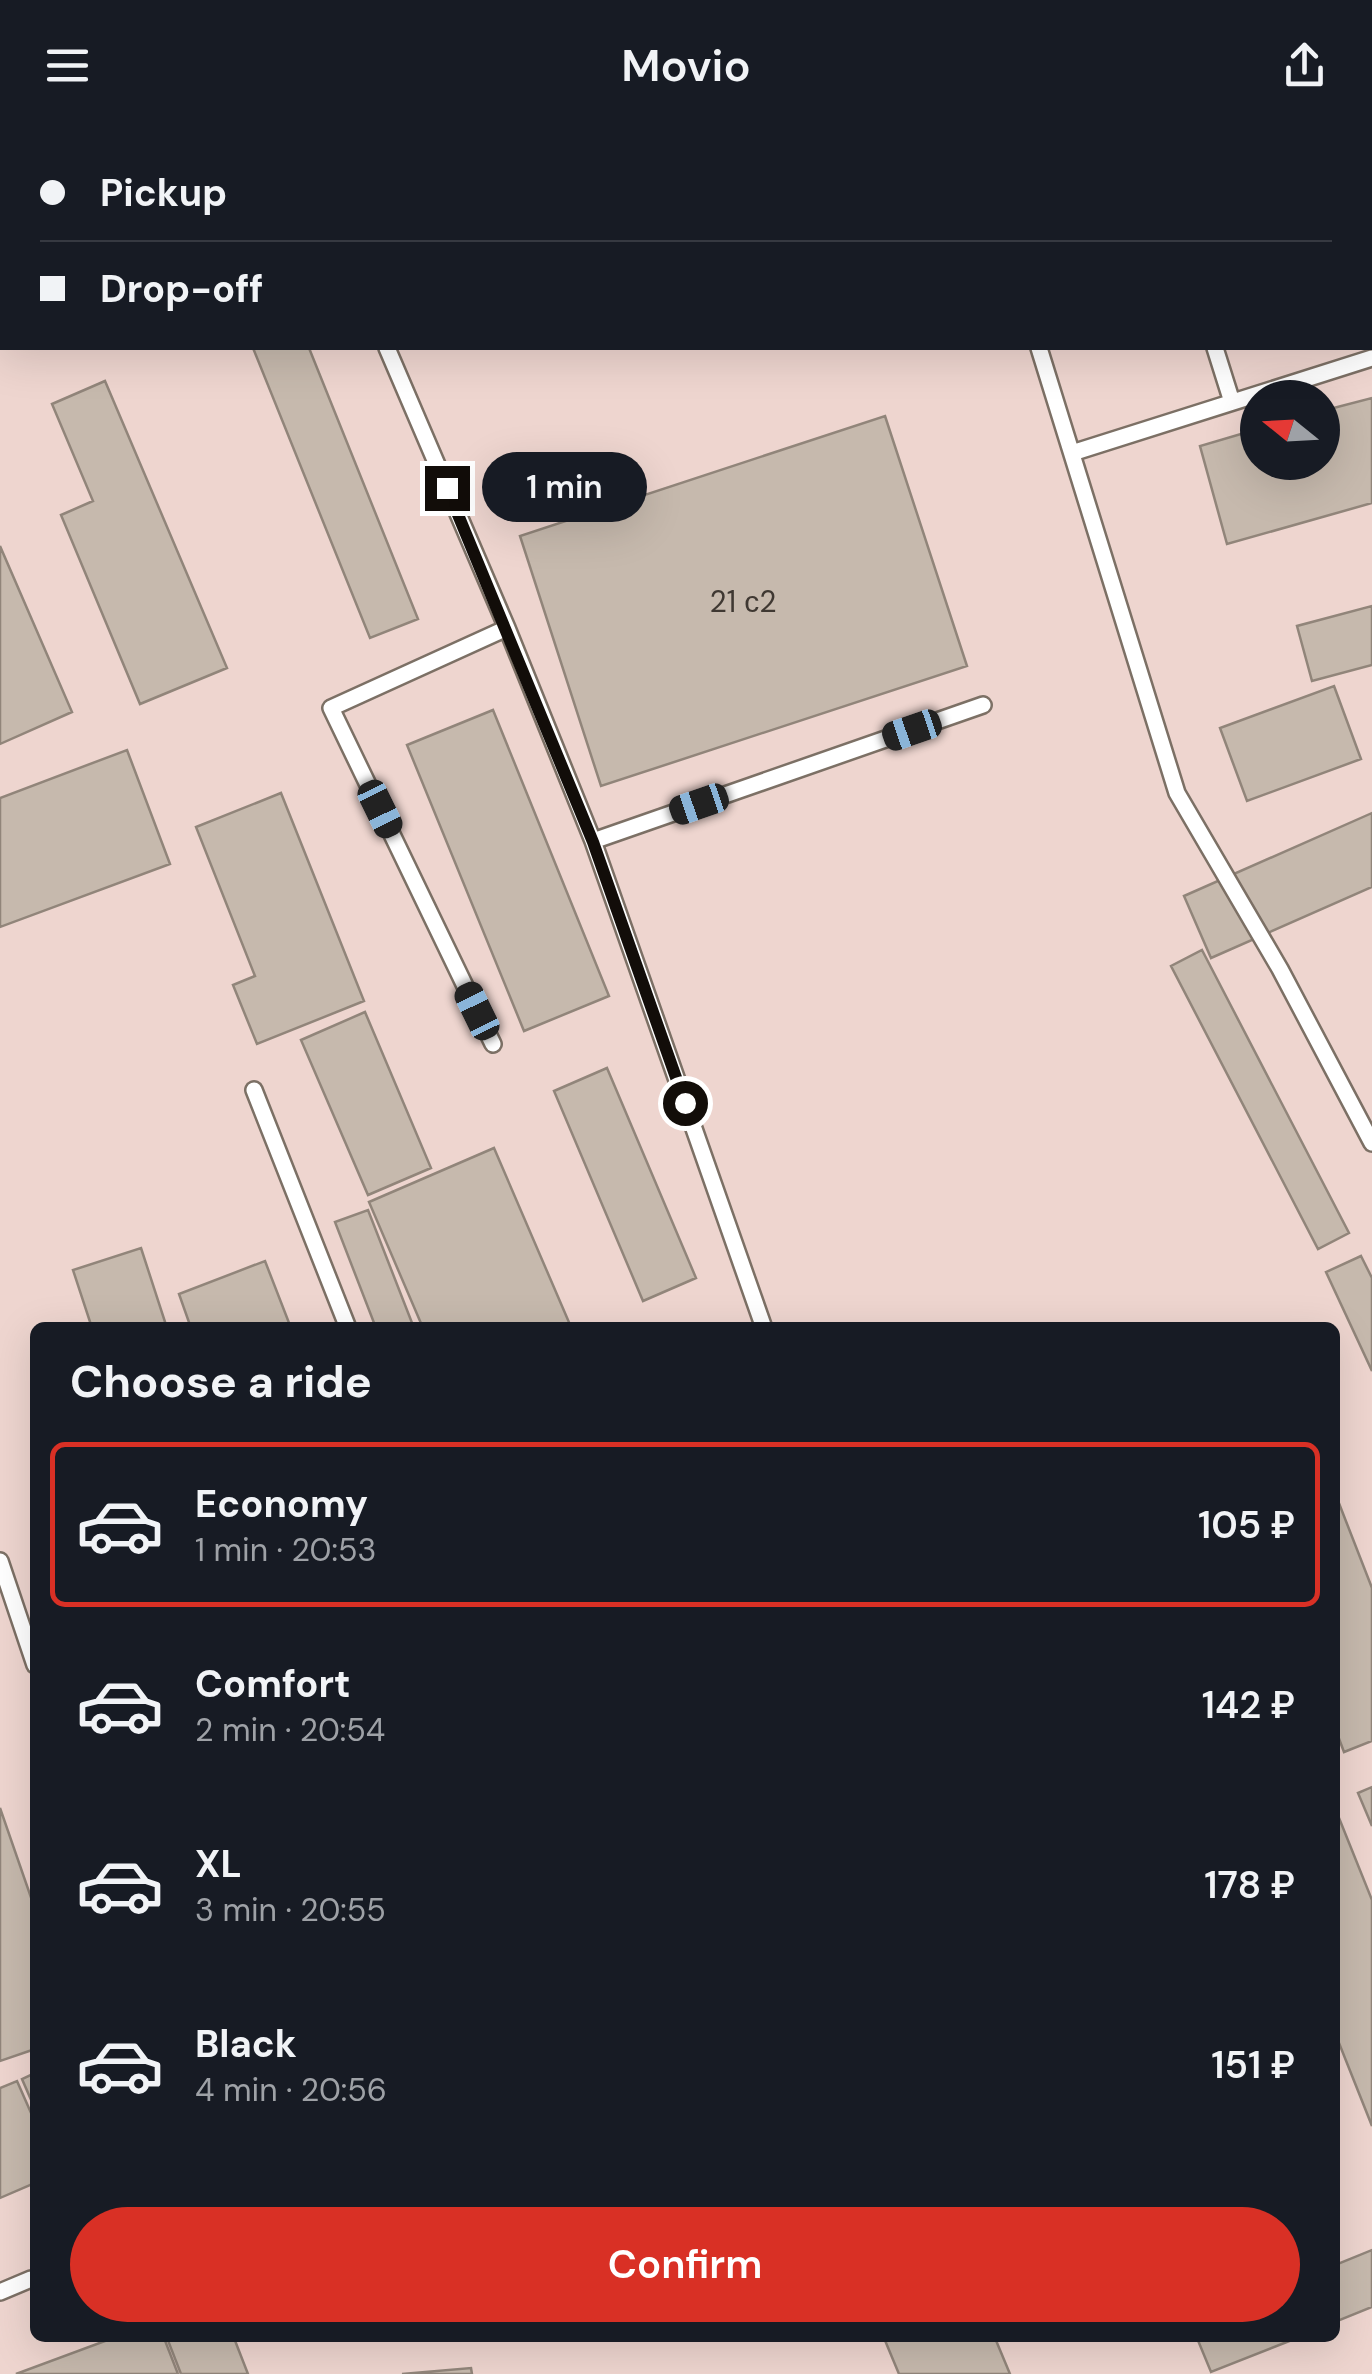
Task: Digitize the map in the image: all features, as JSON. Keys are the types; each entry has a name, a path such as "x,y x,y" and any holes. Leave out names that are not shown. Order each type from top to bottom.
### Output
{"lane":[{"path":"388,350 593,842 762,1322"},
{"path":"1039,350 1177,792 1280,969 1372,1143"},
{"path":"1215,350 1232,402"},
{"path":"1072,453 1372,358"},
{"path":"493,1044 332,708 507,628"},
{"path":"593,842 983,705"},
{"path":"254,1090 346,1322"},
{"path":"0,1561 30,1650"},
{"path":"0,2292 30,2279"}],"shaded area":[{"path":"0,350 1372,350 1372,2374 0,2374"}],"building":[{"path":"254,350 310,350 418,619 370,638"},
{"path":"105,381 227,668 140,704 61,515 93,501 52,404"},
{"path":"1372,398 1372,503 1227,544 1200,446 1240,434 1240,480 1340,480 1340,406"},
{"path":"885,416 967,666 601,786 520,536"},
{"path":"0,546 72,712 0,744"},
{"path":"1372,606 1372,665 1312,681 1297,626"},
{"path":"1334,686 1361,759 1247,801 1220,728"},
{"path":"493,710 609,996 524,1031 407,745"},
{"path":"127,750 170,864 0,927 0,798"},
{"path":"281,793 364,1001 257,1044 233,985 255,976 196,827"},
{"path":"1372,813 1372,887 1211,958 1184,896"},
{"path":"1202,950 1349,1233 1318,1249 1171,966"},
{"path":"365,1012 431,1168 368,1195 301,1040"},
{"path":"607,1068 696,1278 643,1301 554,1091"},
{"path":"494,1148 568,1322 420,1322 369,1202"},
{"path":"368,1210 412,1322 374,1322 335,1222"},
{"path":"141,1248 165,1322 90,1322 73,1270"},
{"path":"1361,1256 1372,1278 1372,1371 1326,1272"},
{"path":"265,1261 289,1322 189,1322 179,1294"},
{"path":"1340,1506 1372,1588 1372,1741 1344,1752 1340,1741"},
{"path":"1372,1787 1372,1826 1358,1793"},
{"path":"0,1808 30,1895 30,2051 0,2061"},
{"path":"1340,1820 1372,1900 1372,2126 1340,2046"},
{"path":"30,2075 30,2097 22,2079"},
{"path":"17,2081 30,2111 30,2185 0,2198 0,2088"},
{"path":"1372,2250 1372,2307 1340,2320 1340,2263"},
{"path":"102,2342 166,2342 178,2374 16,2374"},
{"path":"169,2342 236,2342 248,2374 181,2374"},
{"path":"886,2342 997,2342 1010,2374 899,2374"},
{"path":"1199,2342 1287,2342 1211,2372"},
{"path":"471,2368 472,2374 402,2374"}],"route":[{"path":"447,488 593,842 685,1103"}]}
